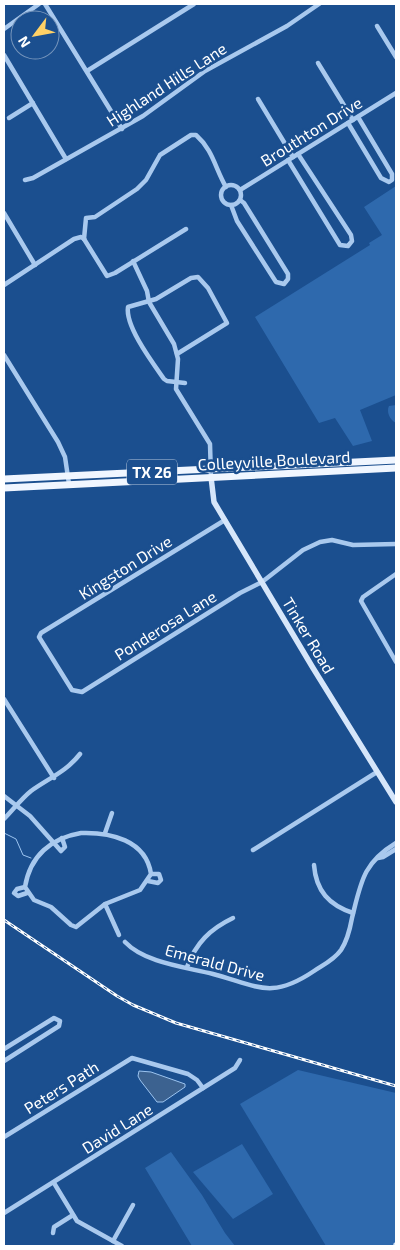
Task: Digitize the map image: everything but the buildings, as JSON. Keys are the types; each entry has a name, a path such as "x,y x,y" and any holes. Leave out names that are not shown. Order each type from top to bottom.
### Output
{"main road":[{"name":"Colleyville Boulevard","path":"4,488 69,480 211,468 396,460"},
{"path":"318,463 320,472"},
{"name":"Colleyville Boulevard","path":"4,479 69,480 211,477 396,468"},
{"name":"Tinker Road","path":"211,477 214,502 396,802"}],"street":[{"path":"4,29 39,4"},
{"path":"45,4 122,129"},
{"path":"87,71 194,4"},
{"name":"Highland Hills Lane","path":"24,180 32,178 122,129 205,71 287,26 319,4"},
{"path":"377,26 396,57"},
{"path":"4,54 66,159"},
{"path":"318,63 381,178 389,182 392,180 392,174 358,117"},
{"name":"Brouthton Drive","path":"240,190 396,93"},
{"path":"258,99 351,235 352,240 348,246 340,244 288,160"},
{"path":"9,118 33,103"},
{"path":"186,229 133,262 106,276 84,239 86,218 95,216 137,189 146,180 160,154 191,135 196,135 210,150 217,172 226,187"},
{"path":"234,186 240,190 240,200 244,203 288,274 288,279 284,284 276,282 237,221 231,205 222,198 222,191 226,187 234,186"},
{"path":"231,205 240,200"},
{"path":"4,213 35,265"},
{"path":"4,285 74,239 81,237 84,239"},
{"path":"133,262 147,291 148,302 174,344 177,354 176,389 210,444 211,477"},
{"path":"177,354 222,328 226,323 208,288 198,278 191,278 148,302 128,307 127,315 144,350 164,378 167,381 185,383"},
{"path":"4,355 58,442 65,457 69,480"},
{"name":"Kingston Drive","path":"82,692 72,690 39,637 42,633 225,520"},
{"name":"Ponderosa Lane","path":"82,692 240,593 262,582 304,550 320,542 332,540 353,544 396,544"},
{"path":"396,574 363,597 361,601 396,662"},
{"path":"4,699 54,778"},
{"path":"4,819 28,793 71,766 80,754"},
{"path":"253,850 377,772"},
{"path":"4,796 30,816 51,842 62,851 65,845 62,838"},
{"path":"104,833 112,813"},
{"path":"81,833 104,833 133,845 145,856 151,874 148,881 140,890 105,904 85,921 74,926 57,911 34,900 26,890 38,855 51,842 62,838 81,833"},
{"name":"Emerald Drive","path":"125,942 141,955 266,988 279,989 288,986 306,977 339,952 348,935 367,868 378,858 381,852 396,843"},
{"name":"Emerald Drive","path":"378,858 384,857 396,849"},
{"path":"314,865 318,884 324,896 339,908 353,914"},
{"path":"148,881 158,883 161,880 159,874 151,874"},
{"path":"105,904 119,935"},
{"path":"187,967 194,950 204,937 234,918"},
{"path":"4,1061 59,1026 59,1019 54,1018 6,1048 13,1055"},
{"name":"Peters Path","path":"4,1137 132,1058 188,1074 197,1080 203,1088"},
{"name":"David Lane","path":"4,1213 235,1068 240,1060"},
{"path":"54,1183 77,1221 122,1246"},
{"path":"113,1241 133,1205"},
{"path":"53,1233 54,1227 73,1215"}],"shaded area":[{"path":"396,186 396,395 360,410 372,441 353,446 335,418 319,423 255,317 370,245 369,243 382,235 364,207"},
{"path":"396,405 396,423 390,418 388,411 389,406"},
{"path":"298,1070 396,1093 396,1239 394,1246 326,1246 240,1104"},
{"path":"139,1071 151,1072 185,1084 185,1087 163,1102 157,1102 140,1080 138,1076"},
{"path":"242,1144 273,1194 233,1219 193,1172"},
{"path":"171,1152 235,1246 192,1246 145,1168"}],"waterway":[{"path":"4,833 16,839 23,855 31,858"}],"railway":[{"path":"4,920 133,1005 176,1023 396,1086"}]}
